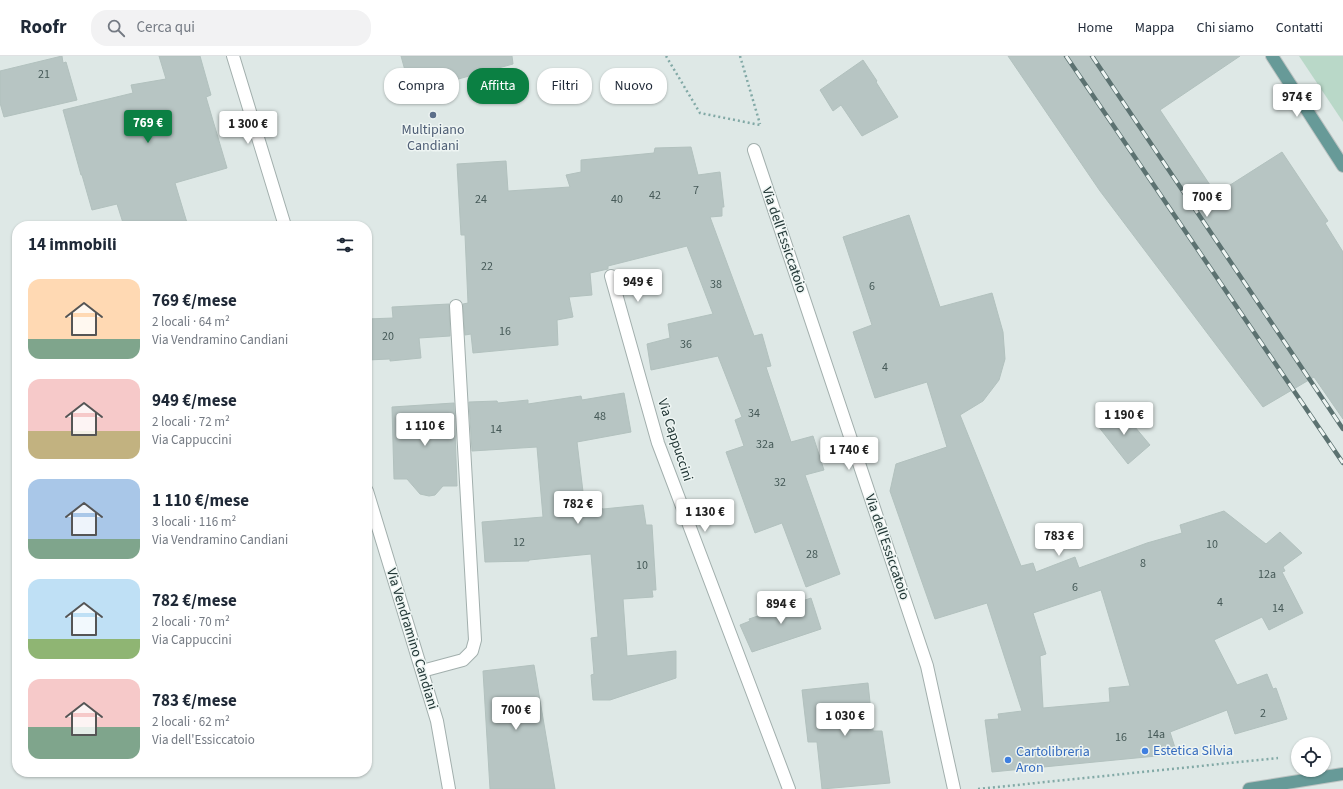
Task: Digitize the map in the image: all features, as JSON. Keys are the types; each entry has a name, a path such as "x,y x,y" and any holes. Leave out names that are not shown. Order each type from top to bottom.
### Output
{"main road":[{"path":"1272,56 1343,166"},
{"path":"1249,789 1343,774"}],"street":[{"path":"233,56 283,221"},
{"name":"Via dell'Essiccatoio","path":"754,150 927,666 954,789"},
{"name":"Via Cappuccini","path":"611,276 658,443 789,789"},
{"path":"422,671 463,660 472,651 475,640 456,306"},
{"name":"Via Vendramino Candiani","path":"372,507 437,721 449,789"}],"path":[{"path":"666,56 700,114 760,124"},
{"path":"740,56 760,124 754,150"},
{"path":"976,789 1282,758"}],"green space":[{"path":"1299,56 1343,56 1343,122"}],"building":[{"path":"62,56 63,63 66,62 77,100 4,117 0,103 0,71"},
{"path":"159,56 200,56 211,95 206,97 227,168 175,183 186,221 122,221 117,204 92,210 63,110 133,93 131,85 166,79"},
{"path":"401,56 512,56 513,64 498,68 467,68 467,77 459,79 459,68 404,68"},
{"path":"1008,56 1240,56 1160,110 1216,194 1282,152 1328,221 1325,223 1343,252 1343,419 1314,377 1263,407 1100,191"},
{"path":"863,60 898,117 862,136 841,105 833,111 820,90"},
{"path":"691,147 698,175 720,172 724,207 722,207 722,216 710,217 754,336 762,334 771,366 766,367 791,442 813,436 824,470 805,475 840,574 806,587 782,523 755,533 726,452 744,446 735,420 742,417 718,356 651,370 647,344 670,338 668,324 713,314 687,246 608,266 608,269 590,273 592,295 569,297 573,317 557,320 558,345 473,353 471,334 465,335 463,304 468,303 465,235 461,235 457,164 506,161 508,191 570,187 566,175 581,172 581,160 654,153 655,148"},
{"path":"909,215 940,307 992,293 1003,332 1005,359 999,380 983,401 960,415 1021,566 1033,563 1036,572 1075,557 1079,568 1147,543 1182,533 1180,525 1224,511 1266,544 1280,532 1302,553 1283,567 1285,571 1282,572 1303,613 1269,630 1262,617 1214,640 1237,685 1267,674 1273,689 1276,688 1287,719 1235,734 1227,710 1170,732 1177,754 992,772 985,720 999,719 998,714 1022,711 987,603 935,619 890,491 896,464 947,447 927,382 875,398 853,332 872,325 843,237","holes":["1101,590 1130,686 1109,688 1110,702 1043,708 1040,656 1046,654 1033,613"]},
{"path":"449,304 450,336 419,338 421,358 390,361 390,359 372,360 372,319 393,318 392,307"},
{"path":"624,393 631,432 577,442 584,500 603,509 643,505 646,525 652,525 656,590 652,590 653,597 623,599 627,656 676,651 676,678 610,700 593,700 591,675 594,674 591,638 598,637 591,554 529,561 485,562 482,522 543,517 537,447 472,451 469,402 497,401 498,403 528,400 528,404 581,396 582,400"},
{"path":"454,403 457,486 443,486 435,495 429,496 420,494 407,479 394,479 392,407"},
{"path":"1119,408 1150,445 1128,464 1098,426"},
{"path":"811,598 821,629 752,652 740,625 750,621 749,619"},
{"path":"534,665 555,789 490,789 483,671"},
{"path":"868,683 873,731 882,731 890,783 822,789 817,742 808,742 802,690"}],"railway":[{"path":"1066,56 1343,463"},
{"path":"1092,56 1343,429"}],"place":[{"name":"Multipiano Candiani","path":"433,115"},
{"name":"Estetica Silvia","path":"1145,751"},
{"name":"Cartolibreria Aron","path":"1008,760"}]}
